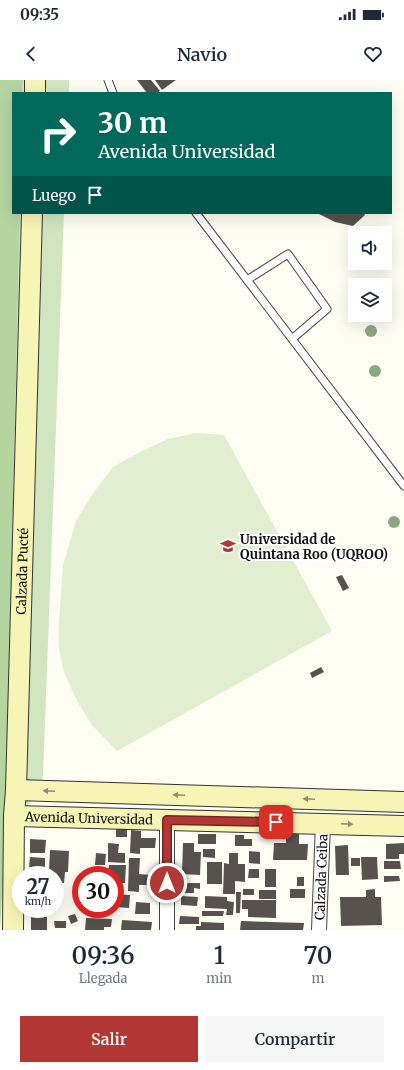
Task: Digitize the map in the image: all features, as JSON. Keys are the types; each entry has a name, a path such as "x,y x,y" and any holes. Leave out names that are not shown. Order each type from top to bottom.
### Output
{"street":[{"path":"35,92 36,80"},
{"name":"Calzada Pucté","path":"13,930 14,816 16,790 32,214"},
{"name":"Avenida Universidad","path":"16,790 404,802"},
{"name":"Avenida Universidad","path":"14,816 404,826"},
{"path":"166,930 167,820"},
{"name":"Calzada Ceiba","path":"319,930 323,823"}],"lane":[{"path":"108,80 113,92"},
{"path":"197,214 404,486"},
{"path":"247,280 288,254 327,309 292,339"}],"green space":[{"path":"0,80 23,80 22,92 12,92 12,214 20,214 5,849 0,930"},
{"path":"23,80 69,80 69,92 22,92"},
{"path":"20,214 64,214 43,777 5,849"},
{"path":"196,433 224,435 332,631 117,751 92,725 77,701 64,672 59,650 59,623 63,565 76,521 91,496 113,467 168,439"}],"building":[{"path":"137,80 151,80 160,91 146,92"},
{"path":"155,80 176,80 162,90"},
{"path":"319,214 364,214 353,226 335,222"},
{"path":"342,575 349,588 343,591 336,577"},
{"path":"321,667 324,672 312,678 310,673"},
{"path":"116,829 127,829 127,837 116,837"},
{"path":"131,830 141,831 141,838 156,838 155,848 140,848 140,854 130,853"},
{"path":"286,831 299,831 299,844 308,844 307,860 273,860 274,843 286,843"},
{"path":"198,834 216,834 216,844 198,844"},
{"path":"235,835 244,835 244,839 252,839 252,846 235,846"},
{"path":"30,839 46,840 45,853 30,853"},
{"path":"108,843 119,844 118,853 125,853 125,863 108,862"},
{"path":"183,843 194,843 194,852 201,852 200,875 182,874"},
{"path":"404,843 404,854 399,854 399,859 386,859 386,844"},
{"path":"348,845 349,875 336,875 335,846"},
{"path":"203,849 215,849 215,858 203,857"},
{"path":"50,850 69,851 68,872 65,872 64,883 64,866 49,866"},
{"path":"249,851 260,852 260,864 249,863"},
{"path":"96,853 106,854 105,865 95,865"},
{"path":"229,853 238,853 238,864 245,864 245,882 235,881 235,894 223,894 224,863 229,864"},
{"path":"30,857 45,858 45,866 29,866"},
{"path":"361,857 377,857 378,879 362,880"},
{"path":"129,858 140,858 139,874 151,875 151,885 139,885 139,892 128,891"},
{"path":"351,858 360,858 360,866 351,866"},
{"path":"384,861 400,861 401,869 384,869"},
{"path":"207,862 222,862 222,884 207,884"},
{"path":"126,865 125,883 124,866 109,866"},
{"path":"249,869 259,869 259,878 248,878"},
{"path":"265,869 276,869 276,887 265,887"},
{"path":"384,876 399,876 400,881 384,882"},
{"path":"297,877 304,877 304,886 297,886"},
{"path":"184,883 200,883 200,889 194,888 194,893 184,893"},
{"path":"243,889 254,889 254,895 243,895"},
{"path":"290,889 305,889 305,898 290,898"},
{"path":"375,889 375,897 381,897 382,925 341,926 340,897 366,897 366,890"},
{"path":"259,890 276,890 276,899 259,899"},
{"path":"236,892 241,892 240,913 236,913"},
{"path":"124,895 130,895 129,908 124,908"},
{"path":"181,896 198,897 197,906 181,905"},
{"path":"205,896 227,897 227,901 234,902 233,915 226,915 227,909 205,908"},
{"path":"242,900 276,900 276,918 248,917 248,909 242,909"},
{"path":"136,902 150,903 150,914 135,914"},
{"path":"202,911 224,911 223,916 202,916"},
{"path":"72,915 72,918 77,918 78,921 71,924 68,916"},
{"path":"180,916 199,917 199,924 179,924"},
{"path":"31,918 47,918 47,930 31,930"},
{"path":"86,918 112,919 111,927 104,927 104,930 85,930"},
{"path":"122,920 152,922 151,930 121,930"},
{"path":"54,921 66,921 66,928 55,928"},
{"path":"241,921 304,923 303,930 240,930"},
{"path":"201,922 224,923 224,930 196,930 196,926 201,926"}],"place":[{"name":"Universidad de Quintana Roo (UQROO)","path":"228,546"}],"route":[{"path":"167,883 167,820 276,822"}]}
